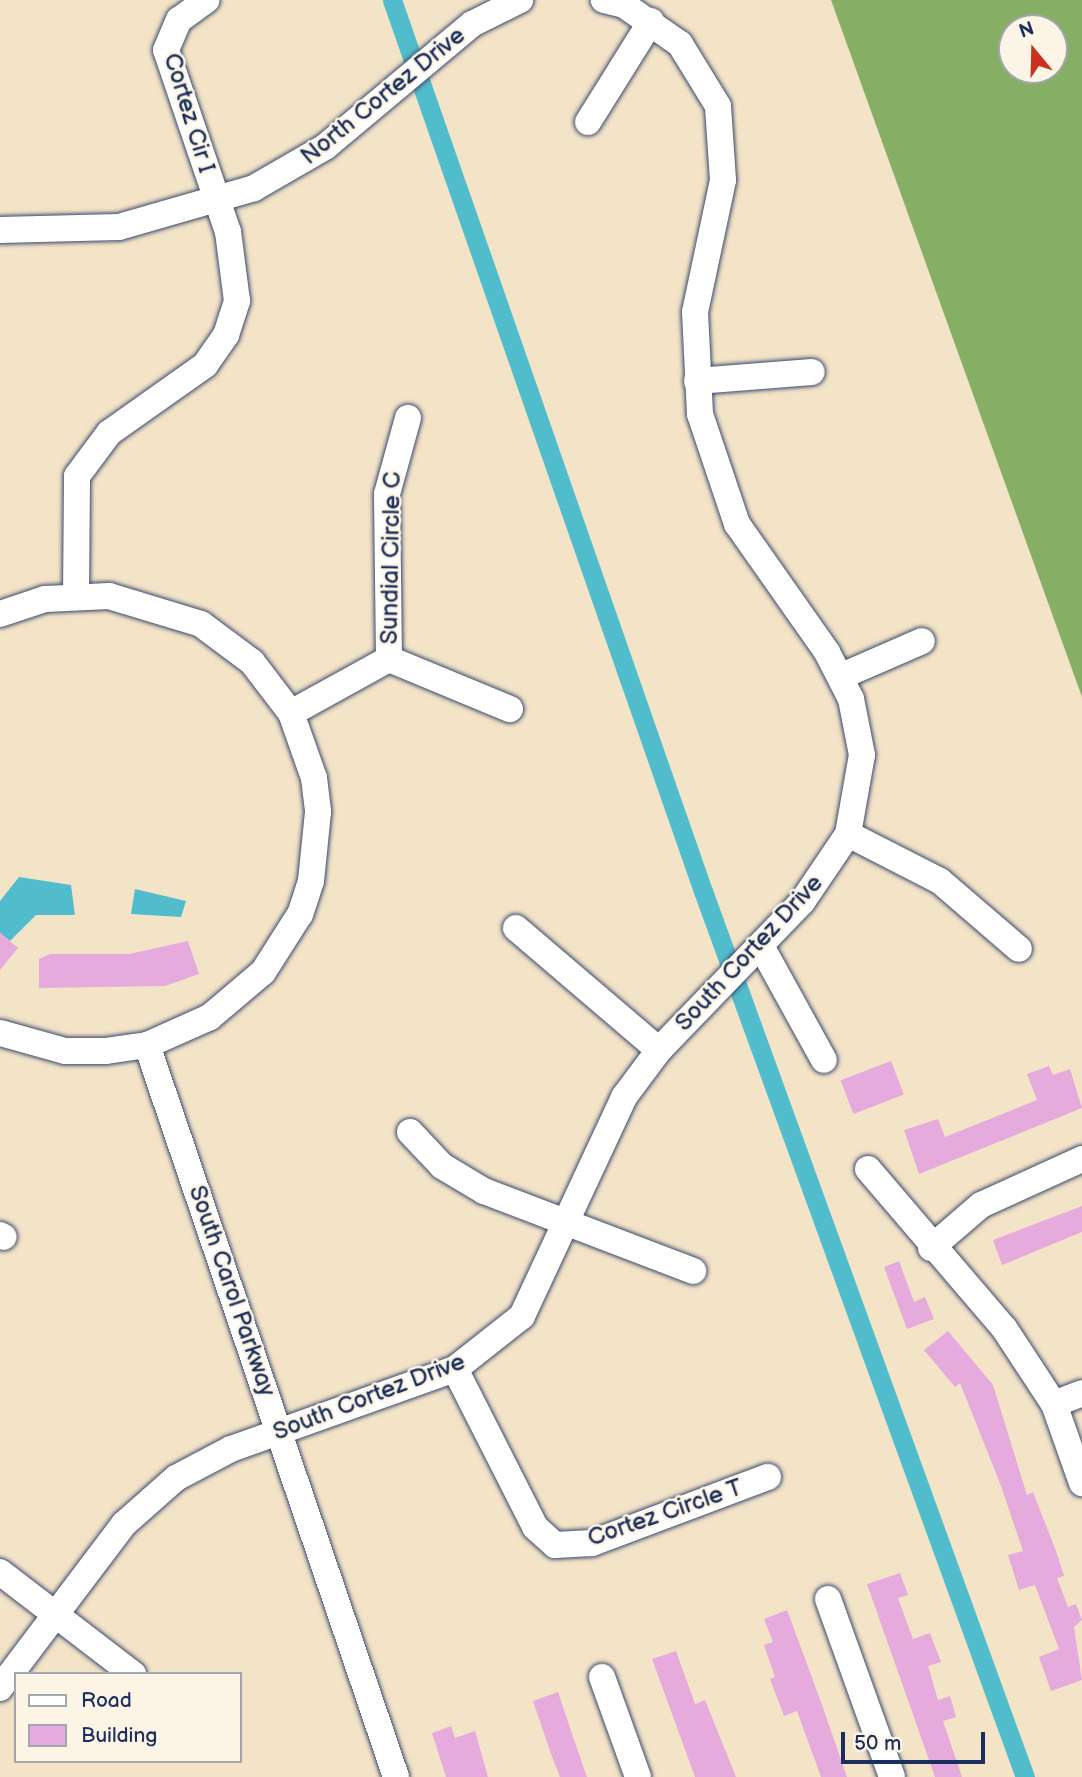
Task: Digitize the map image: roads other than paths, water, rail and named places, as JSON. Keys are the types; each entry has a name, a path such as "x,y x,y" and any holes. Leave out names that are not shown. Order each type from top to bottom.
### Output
{"street":[{"name":"Cortez Cir I","path":"76,595 73,496 84,463 109,433 205,365 233,318 235,259 166,50 179,20 208,0"},
{"name":"North Cortez Drive","path":"0,230 119,227 218,201 296,167 472,24 520,0"},
{"name":"South Cortez Drive","path":"0,1688 56,1611 149,1499 206,1461 281,1431 455,1369 522,1316 566,1222 605,1128 659,1050 755,952 821,878 848,834 862,755 842,676 757,559 729,508 706,442 696,381 695,312 723,180 722,124 698,66 651,21 604,0"},
{"path":"588,122 651,21"},
{"path":"696,381 812,372"},
{"name":"Sundial Circle C","path":"389,659 387,494 408,418"},
{"path":"0,614 76,595 141,601 201,624 252,662 291,713 305,745 318,812 311,881 300,914 277,953 239,997 180,1033 147,1045 65,1051 0,1033"},
{"path":"842,676 922,640"},
{"name":"Sundial Circle C","path":"389,659 510,709"},
{"name":"Sundial Circle C","path":"291,713 389,659"},
{"path":"848,834 940,881 1019,949"},
{"path":"516,928 659,1050"},
{"path":"755,952 824,1060"},
{"name":"South Carol Parkway","path":"147,1045 281,1431 396,1777"},
{"path":"410,1132 442,1166 484,1191 693,1271"},
{"path":"931,1248 981,1205 1082,1159"},
{"path":"868,1169 931,1248 1004,1328 1054,1404 1082,1483"},
{"name":"Cortez Circle T","path":"455,1369 535,1527 555,1545 592,1543 768,1477"},
{"path":"1054,1404 1082,1393"},
{"path":"0,1572 56,1611 130,1672"},
{"path":"828,1599 892,1777"},
{"path":"602,1677 638,1777"}],"water":[{"path":"19,877 71,885 75,915 36,915 10,941 0,933 0,901"},
{"path":"135,889 186,901 181,917 131,914"}],"waterway":[{"path":"392,0 703,891 1025,1777"}]}
